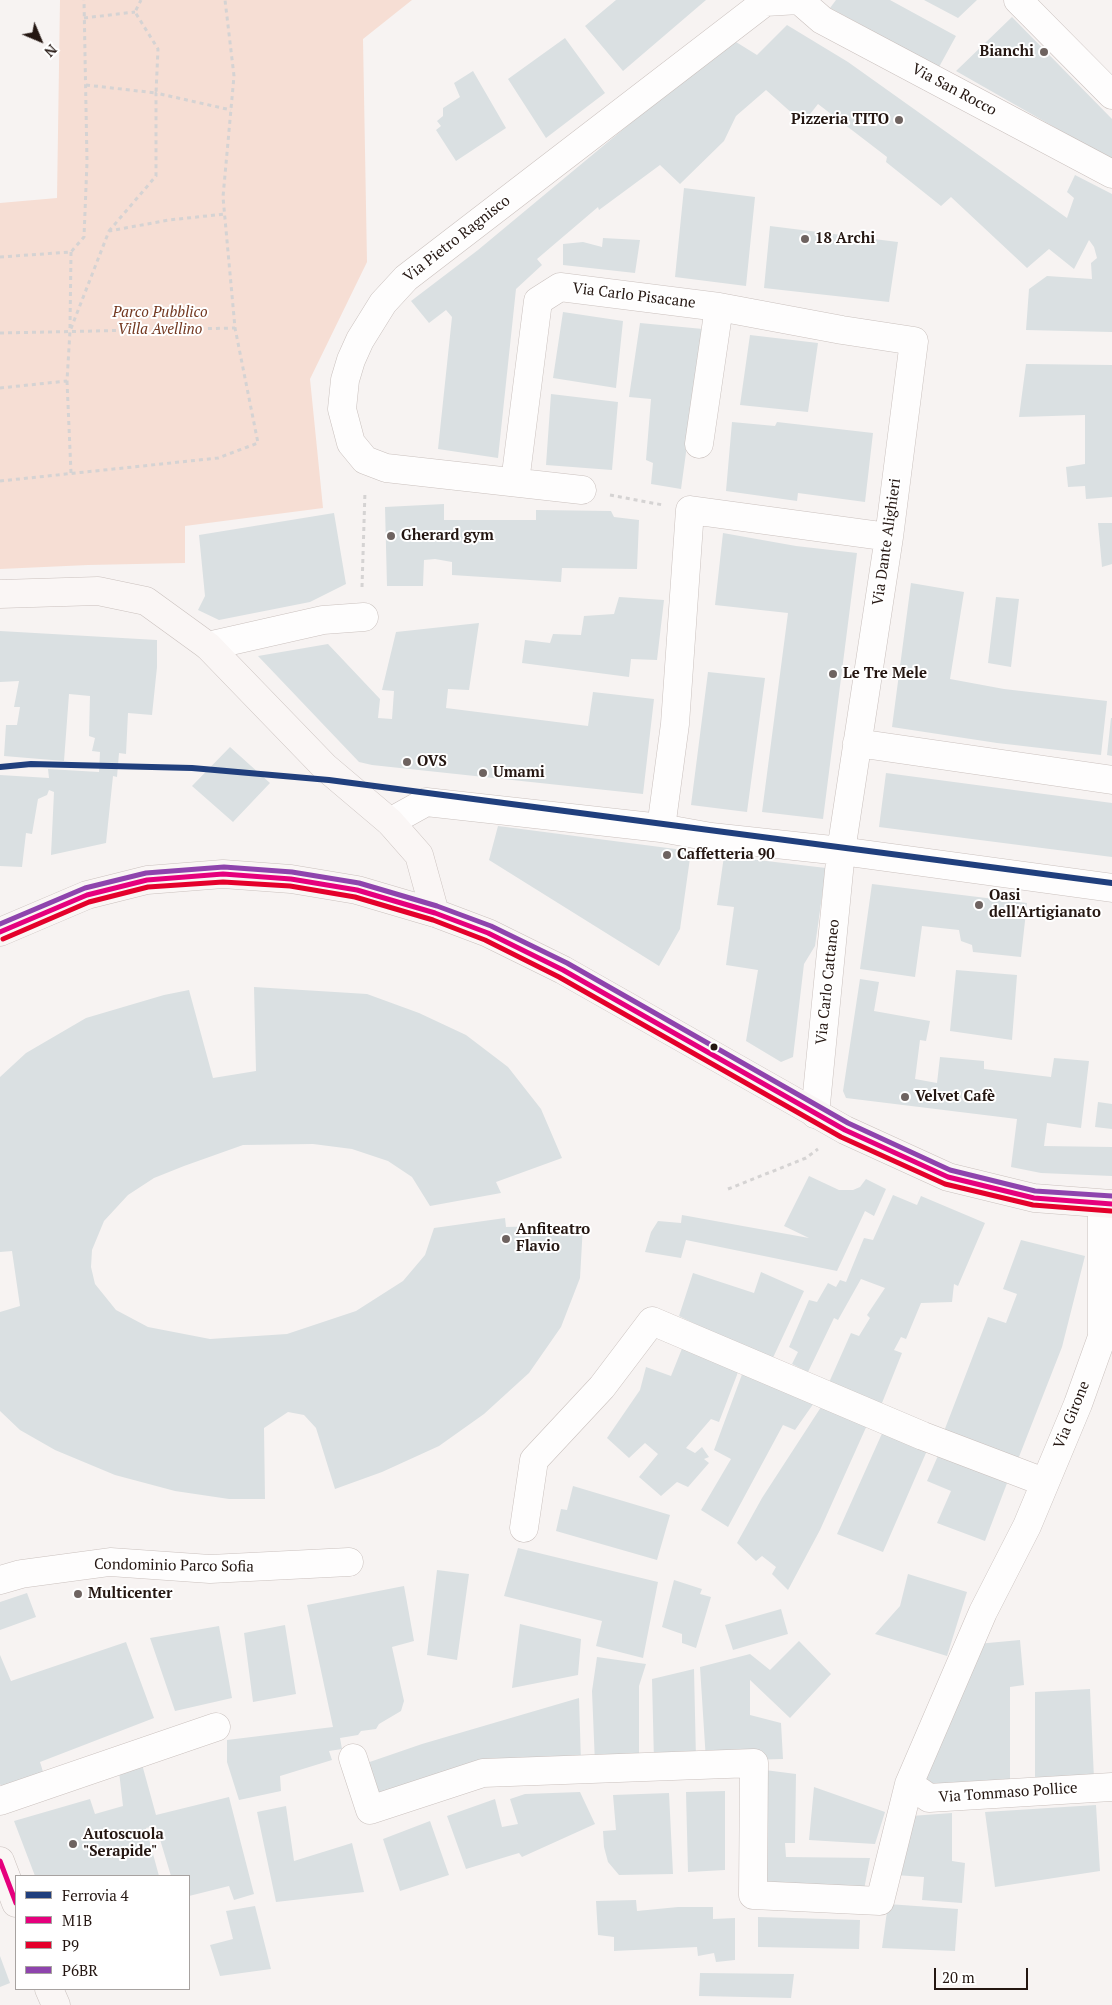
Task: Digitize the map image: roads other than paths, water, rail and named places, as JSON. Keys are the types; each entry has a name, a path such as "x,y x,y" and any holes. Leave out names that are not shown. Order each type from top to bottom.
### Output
{"main road":[{"path":"0,594 98,591 146,601 208,646 324,766 390,822 419,855 435,913"},
{"path":"0,932 96,893 147,880 222,874 291,879 357,890 435,913 488,933 563,970 845,1130 948,1177 1034,1198 1107,1204"},
{"path":"0,1861 15,1900"},
{"path":"49,1990 56,2005"}],"street":[{"name":"Via San Rocco","path":"799,0 822,20 1112,174"},
{"name":"Via Pietro Ragnisco","path":"515,482 386,468 366,460 351,443 342,409 345,380 360,340 383,303 406,278 764,2 799,0"},
{"path":"1018,0 1112,96"},
{"name":"Via Carlo Pisacane","path":"515,482 538,301 560,287 720,307 842,330 914,341"},
{"path":"699,444 720,307"},
{"name":"Via Dante Alighieri","path":"841,851 889,536 914,341"},
{"path":"515,482 582,490"},
{"path":"661,828 675,724 690,510 889,536"},
{"path":"208,646 323,620 364,616"},
{"path":"857,742 1112,780"},
{"path":"390,822 426,802 661,828 711,837 841,851 1112,888"},
{"name":"Via Carlo Cattaneo","path":"815,1114 841,851"},
{"name":"Via Girone","path":"352,1758 370,1810 483,1773 754,1763 753,1895 880,1901 909,1784 983,1612 1027,1526 1078,1404 1102,1338 1107,1204"},
{"path":"524,1528 534,1460 602,1386 652,1321 923,1436 1044,1482"},
{"name":"Condominio Parco Sofia","path":"0,1580 21,1574 110,1562 210,1569 349,1562"},
{"path":"0,1801 216,1727"},
{"name":"Via Tommaso Pollice","path":"909,1784 929,1798 1112,1786"}],"rail line":[{"name":"4","path":"0,767 31,764 192,768 329,780 1112,883"}],"place":[{"name":"Bianchi","path":"1044,52"},
{"name":"Pizzeria TITO","path":"899,120"},
{"name":"18 Archi","path":"805,239"},
{"name":"Gherard gym","path":"391,536"},
{"name":"Le Tre Mele","path":"833,674"},
{"name":"OVS","path":"407,762"},
{"name":"Umami","path":"483,773"},
{"name":"Caffetteria 90","path":"667,855"},
{"name":"Oasi dell'Artigianato","path":"979,905"},
{"name":"Velvet Cafè","path":"905,1097"},
{"name":"Anfiteatro Flavio","path":"506,1239"},
{"name":"Multicenter","path":"78,1594"},
{"name":"Autoscuola \"Serapide\"","path":"73,1844"}],"park label":[{"name":"Parco Pubblico Villa Avellino","path":"160,322"}]}
